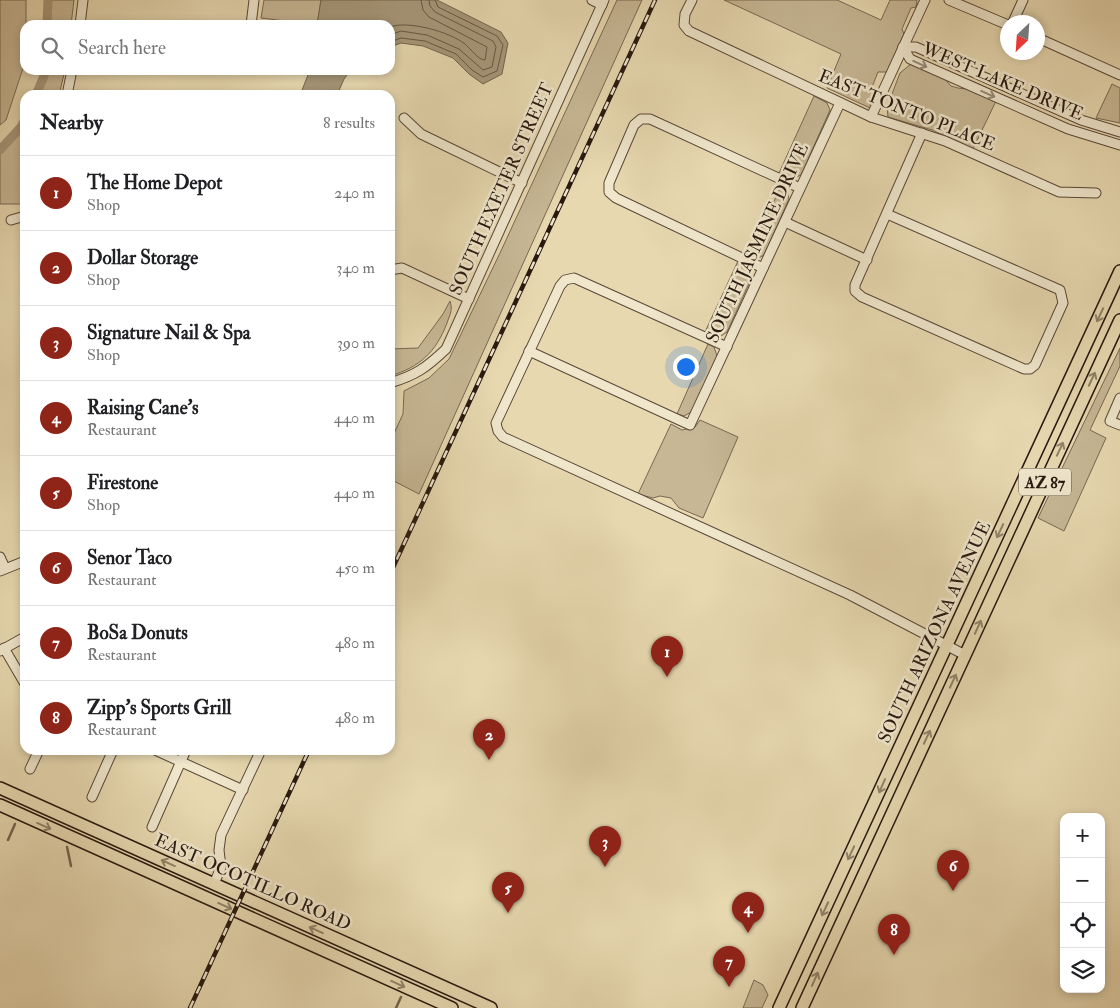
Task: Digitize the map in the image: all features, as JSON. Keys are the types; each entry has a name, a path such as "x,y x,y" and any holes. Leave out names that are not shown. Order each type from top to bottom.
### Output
{"main road":[{"name":"SOUTH ARIZONA AVENUE","path":"779,1008 1120,271"},
{"name":"AZ 87","path":"802,1008 1120,320"},
{"name":"EAST OCOTILLO ROAD","path":"0,788 491,1008"},
{"name":"EAST OCOTILLO ROAD","path":"0,806 452,1008"}],"street":[{"path":"81,20 83,0"},
{"path":"251,20 254,0"},
{"path":"592,0 603,2"},
{"name":"EAST TONTO PLACE","path":"692,0 685,14 684,26 689,31 872,117 944,141 1059,192 1096,193"},
{"path":"872,117 925,0"},
{"path":"949,0 1000,22"},
{"path":"1016,15 1023,0"},
{"name":"SOUTH EXETER STREET","path":"395,382 410,377 428,367 446,349 603,2"},
{"path":"1045,41 1120,74"},
{"name":"WEST LAKE DRIVE","path":"903,47 916,47 1081,120 1120,132"},
{"name":"WEST LAKE DRIVE","path":"903,47 910,59 1068,129 1120,145"},
{"path":"954,78 959,66"},
{"path":"67,90 71,75"},
{"name":"SOUTH JASMINE DRIVE","path":"529,351 690,425 840,103"},
{"path":"404,118 421,134 522,183"},
{"path":"763,268 616,198 610,192 609,183 634,125 641,118 650,119 800,188"},
{"path":"887,214 1060,290 1063,300 1035,365 1030,369 1024,370 862,297 855,291 855,285 922,133"},
{"path":"11,220 20,217"},
{"path":"785,222 867,260"},
{"path":"395,269 402,268 469,299"},
{"path":"727,347 574,278 565,280 560,286 496,423 498,431 503,437 850,595 965,655"},
{"path":"1120,398 1110,420 1120,425"},
{"path":"0,558 2,570 20,563"},
{"path":"20,640 2,650 20,677"},
{"path":"30,769 36,755"},
{"path":"92,797 110,755"},
{"path":"166,755 243,790"},
{"path":"152,827 183,755"},
{"path":"214,884 221,867 219,850 221,835 259,755"}],"shaded area":[{"path":"0,0 26,0 26,20 20,20 21,75 6,120 0,125"},
{"path":"50,0 74,0 72,20 48,20"},
{"path":"264,0 321,0 318,20 261,18"},
{"path":"617,0 642,0 419,494 395,482 395,431 403,414 404,391 429,378 449,359"},
{"path":"724,0 837,0 881,20 890,0 917,0 916,7 911,8 902,29 904,34 887,72 878,72 870,92 875,96 870,108 827,88 841,54"},
{"path":"911,64 944,78 951,86 967,89 996,101 973,149 932,130 888,117 887,107 900,73"},
{"path":"44,75 64,75 60,90 39,90"},
{"path":"1112,84 1120,88 1120,123 1096,118"},
{"path":"814,96 827,103 830,110 801,175 792,179 779,173"},
{"path":"20,130 20,204 0,204 0,152"},
{"path":"781,186 787,190 789,199 764,255 757,259 749,255"},
{"path":"738,261 749,267 752,277 727,332 718,338 705,332"},
{"path":"450,301 451,310 447,323 432,350 418,363 395,374 395,349 418,348 443,314"},
{"path":"708,344 714,347 717,356 693,411 684,416 677,414"},
{"path":"1120,348 1120,366 1090,430 1106,438 1064,531 1038,518"},
{"path":"700,420 738,437 703,518 679,508 671,498 660,496 653,498 638,494 671,424 682,430 695,427"},
{"path":"754,980 763,985 768,995 762,1008 743,1008"}],"water":[{"path":"321,0 437,0 501,32 508,43 502,74 483,84 469,74 453,58 423,46 401,43 395,45 395,20 318,20"},
{"path":"308,75 347,75 339,90 302,90"}],"waterway":[{"path":"47,20 48,0"},
{"path":"38,90 44,75"},
{"path":"0,150 20,128"},
{"path":"8,840 15,824"},
{"path":"67,847 71,866"},
{"path":"396,1008 401,997"}],"railway":[{"path":"395,563 655,0"},
{"path":"190,1008 307,755"}],"place":[{"name":"The Home Depot","path":"667,677"},
{"name":"Dollar Storage","path":"489,760"},
{"name":"Signature Nail & Spa","path":"605,867"},
{"name":"Senor Taco","path":"953,891"},
{"name":"Firestone","path":"508,913"},
{"name":"Raising Cane's","path":"748,933"},
{"name":"Zipp's Sports Grill","path":"894,955"},
{"name":"BoSa Donuts","path":"729,987"}]}
